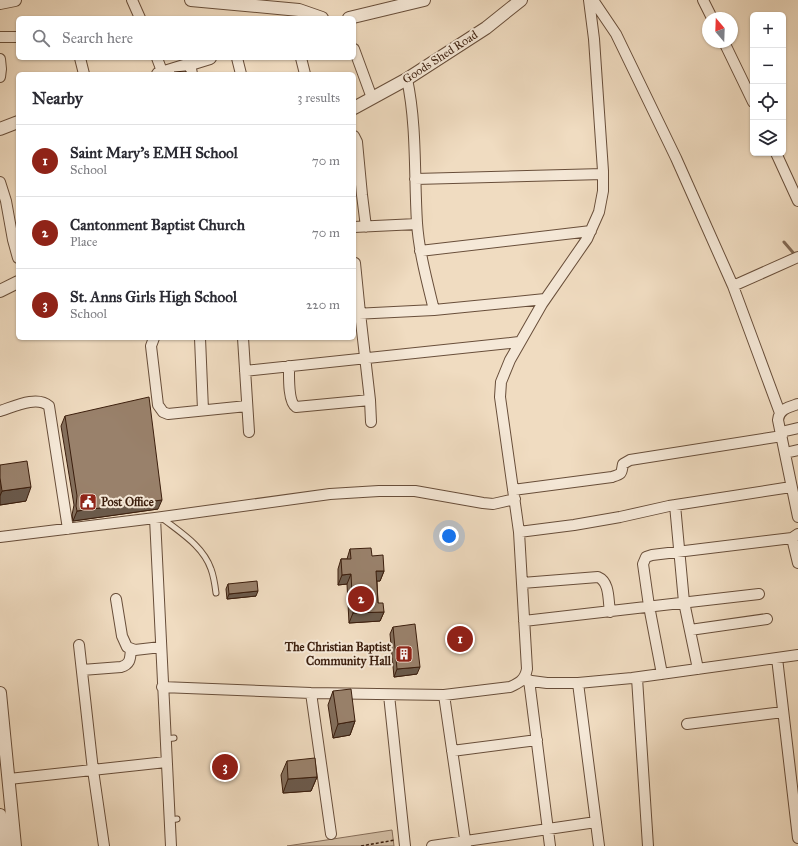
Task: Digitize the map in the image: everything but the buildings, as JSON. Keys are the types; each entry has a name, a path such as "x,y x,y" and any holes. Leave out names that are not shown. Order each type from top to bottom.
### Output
{"street":[{"path":"0,3 15,0"},
{"path":"132,0 139,16"},
{"path":"190,0 300,10 316,16"},
{"path":"356,16 424,0"},
{"name":"Goods Shed Road","path":"356,107 407,79 486,28 521,0"},
{"path":"550,846 537,740 526,680 527,669 519,532 500,397 501,382 519,342 545,299 587,239 599,212 603,191 603,174 594,39 589,0"},
{"path":"593,0 616,34 676,158 733,286 780,413 778,420 785,453 793,474 791,488 798,517"},
{"path":"703,0 709,12"},
{"path":"0,37 16,37"},
{"path":"727,48 750,96"},
{"path":"356,54 372,98"},
{"path":"0,59 0,77"},
{"path":"80,60 84,72"},
{"path":"157,60 160,72"},
{"path":"173,72 191,69 207,60"},
{"path":"238,60 240,72"},
{"path":"302,60 304,72"},
{"path":"407,79 412,107 417,224 420,250 434,310"},
{"path":"0,129 16,123"},
{"path":"356,140 366,227"},
{"path":"777,156 798,201"},
{"path":"415,180 603,174"},
{"path":"0,182 12,240 16,252"},
{"path":"356,227 417,224"},
{"path":"420,250 591,231"},
{"path":"733,286 794,258"},
{"path":"0,291 16,283"},
{"path":"356,288 357,314 365,358 371,422"},
{"path":"357,314 434,310 545,299"},
{"path":"153,340 151,346 158,405 163,412 168,414 247,406"},
{"path":"200,340 203,410"},
{"path":"243,340 249,432"},
{"path":"245,371 519,342"},
{"path":"289,366 291,399 293,406 296,407 370,400"},
{"path":"0,411 32,402 45,402 49,406 68,529"},
{"path":"780,413 788,407 798,404"},
{"path":"0,537 158,518 330,494 379,491 415,491 493,504 514,494 612,477 621,474 623,471 623,464 630,460 781,434 798,428"},
{"path":"785,453 798,450"},
{"path":"519,532 620,517 675,505 791,488"},
{"path":"675,505 684,602 698,669"},
{"path":"158,518 162,687 170,739 166,762 173,819 171,846"},
{"path":"662,674 644,564 646,557 795,536 798,563"},
{"path":"522,583 598,577 604,581 606,586 610,612"},
{"path":"524,621 759,594"},
{"path":"116,599 122,636 125,643 131,649 135,650 160,647"},
{"path":"690,630 767,619"},
{"path":"79,646 93,770 104,846"},
{"path":"82,670 121,667 126,665 130,661 131,649"},
{"path":"162,687 311,693 444,695 510,687 526,680 547,683 578,683 637,678 798,655"},
{"path":"776,658 798,838"},
{"path":"637,678 648,846"},
{"path":"578,683 599,846"},
{"path":"0,693 15,846"},
{"path":"311,693 331,834"},
{"path":"389,695 405,843"},
{"path":"444,695 466,844"},
{"path":"687,724 782,712"},
{"path":"452,751 537,740"},
{"path":"9,779 166,762"},
{"path":"0,815 2,846"},
{"path":"432,846 466,844 596,822"}],"lane":[{"path":"158,518 192,541 202,551 212,571 216,593"}],"path":[{"path":"361,846 405,843"}],"shaded area":[{"path":"392,830 394,846 287,846"}],"waterway":[{"path":"784,242 796,256"}],"place":[{"name":"Post Office","path":"88,502"},
{"name":"Cantonment Baptist Church","path":"361,599"},
{"name":"Saint Mary's EMH School","path":"460,639"},
{"name":"The Christian Baptist Community Hall","path":"404,654"},
{"name":"St. Anns Girls High School","path":"225,767"}]}
